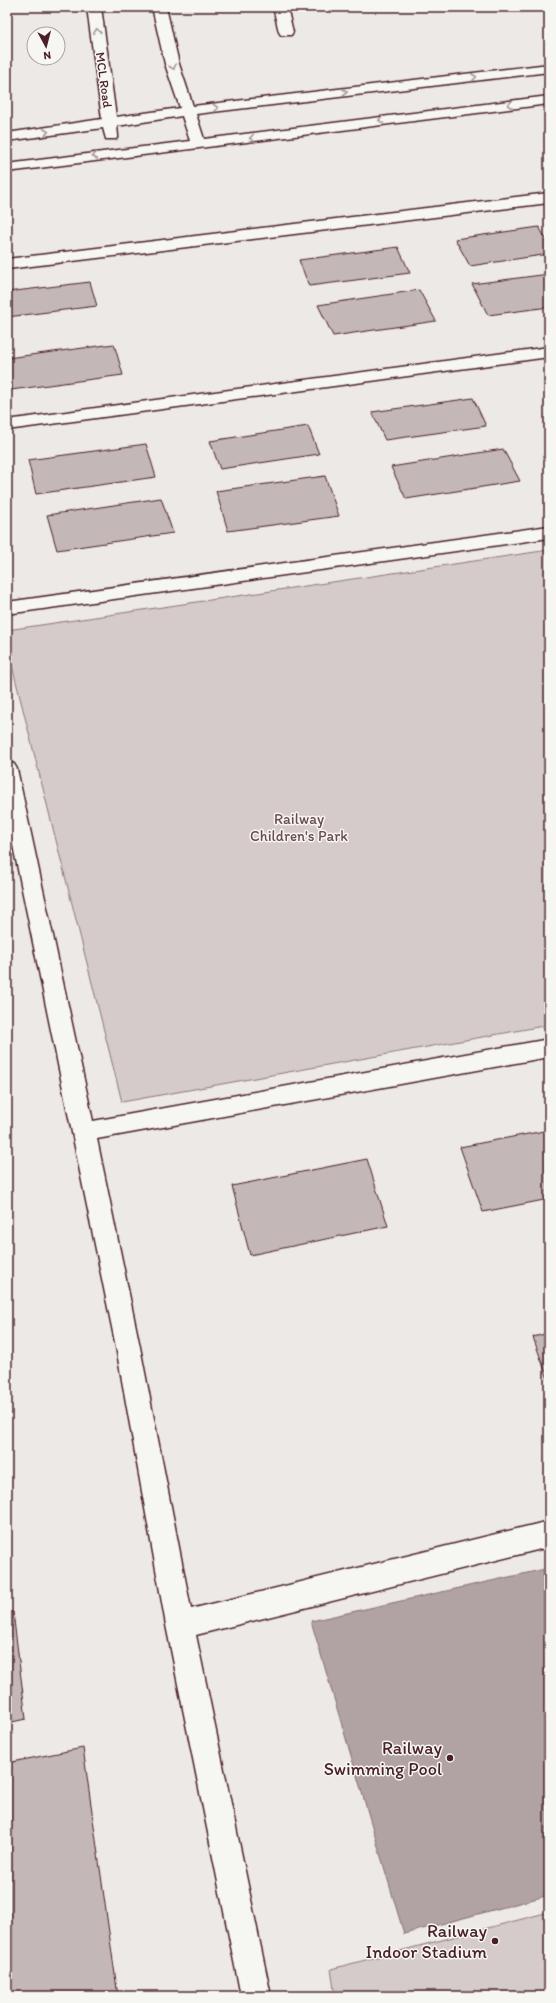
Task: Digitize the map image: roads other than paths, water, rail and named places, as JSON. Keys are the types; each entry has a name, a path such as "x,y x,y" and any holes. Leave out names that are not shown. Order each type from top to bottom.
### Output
{"street":[{"name":"MCL Road","path":"94,7 113,153"},
{"path":"159,7 172,64 189,111 199,145"},
{"path":"280,7 286,32"},
{"path":"7,137 189,111 549,68"},
{"path":"7,168 113,153 199,145 549,100"},
{"path":"7,264 549,198"},
{"path":"7,425 549,352"},
{"path":"7,608 549,532"},
{"path":"7,769 128,1347 180,1625 256,1996"},
{"path":"84,1132 549,1048"},
{"path":"180,1625 549,1534"}],"place":[{"name":"Railway Swimming Pool","path":"450,1758"},
{"name":"Railway Indoor Stadium","path":"495,1941"}],"park label":[{"name":"Railway Children's Park","path":"299,828"}]}
